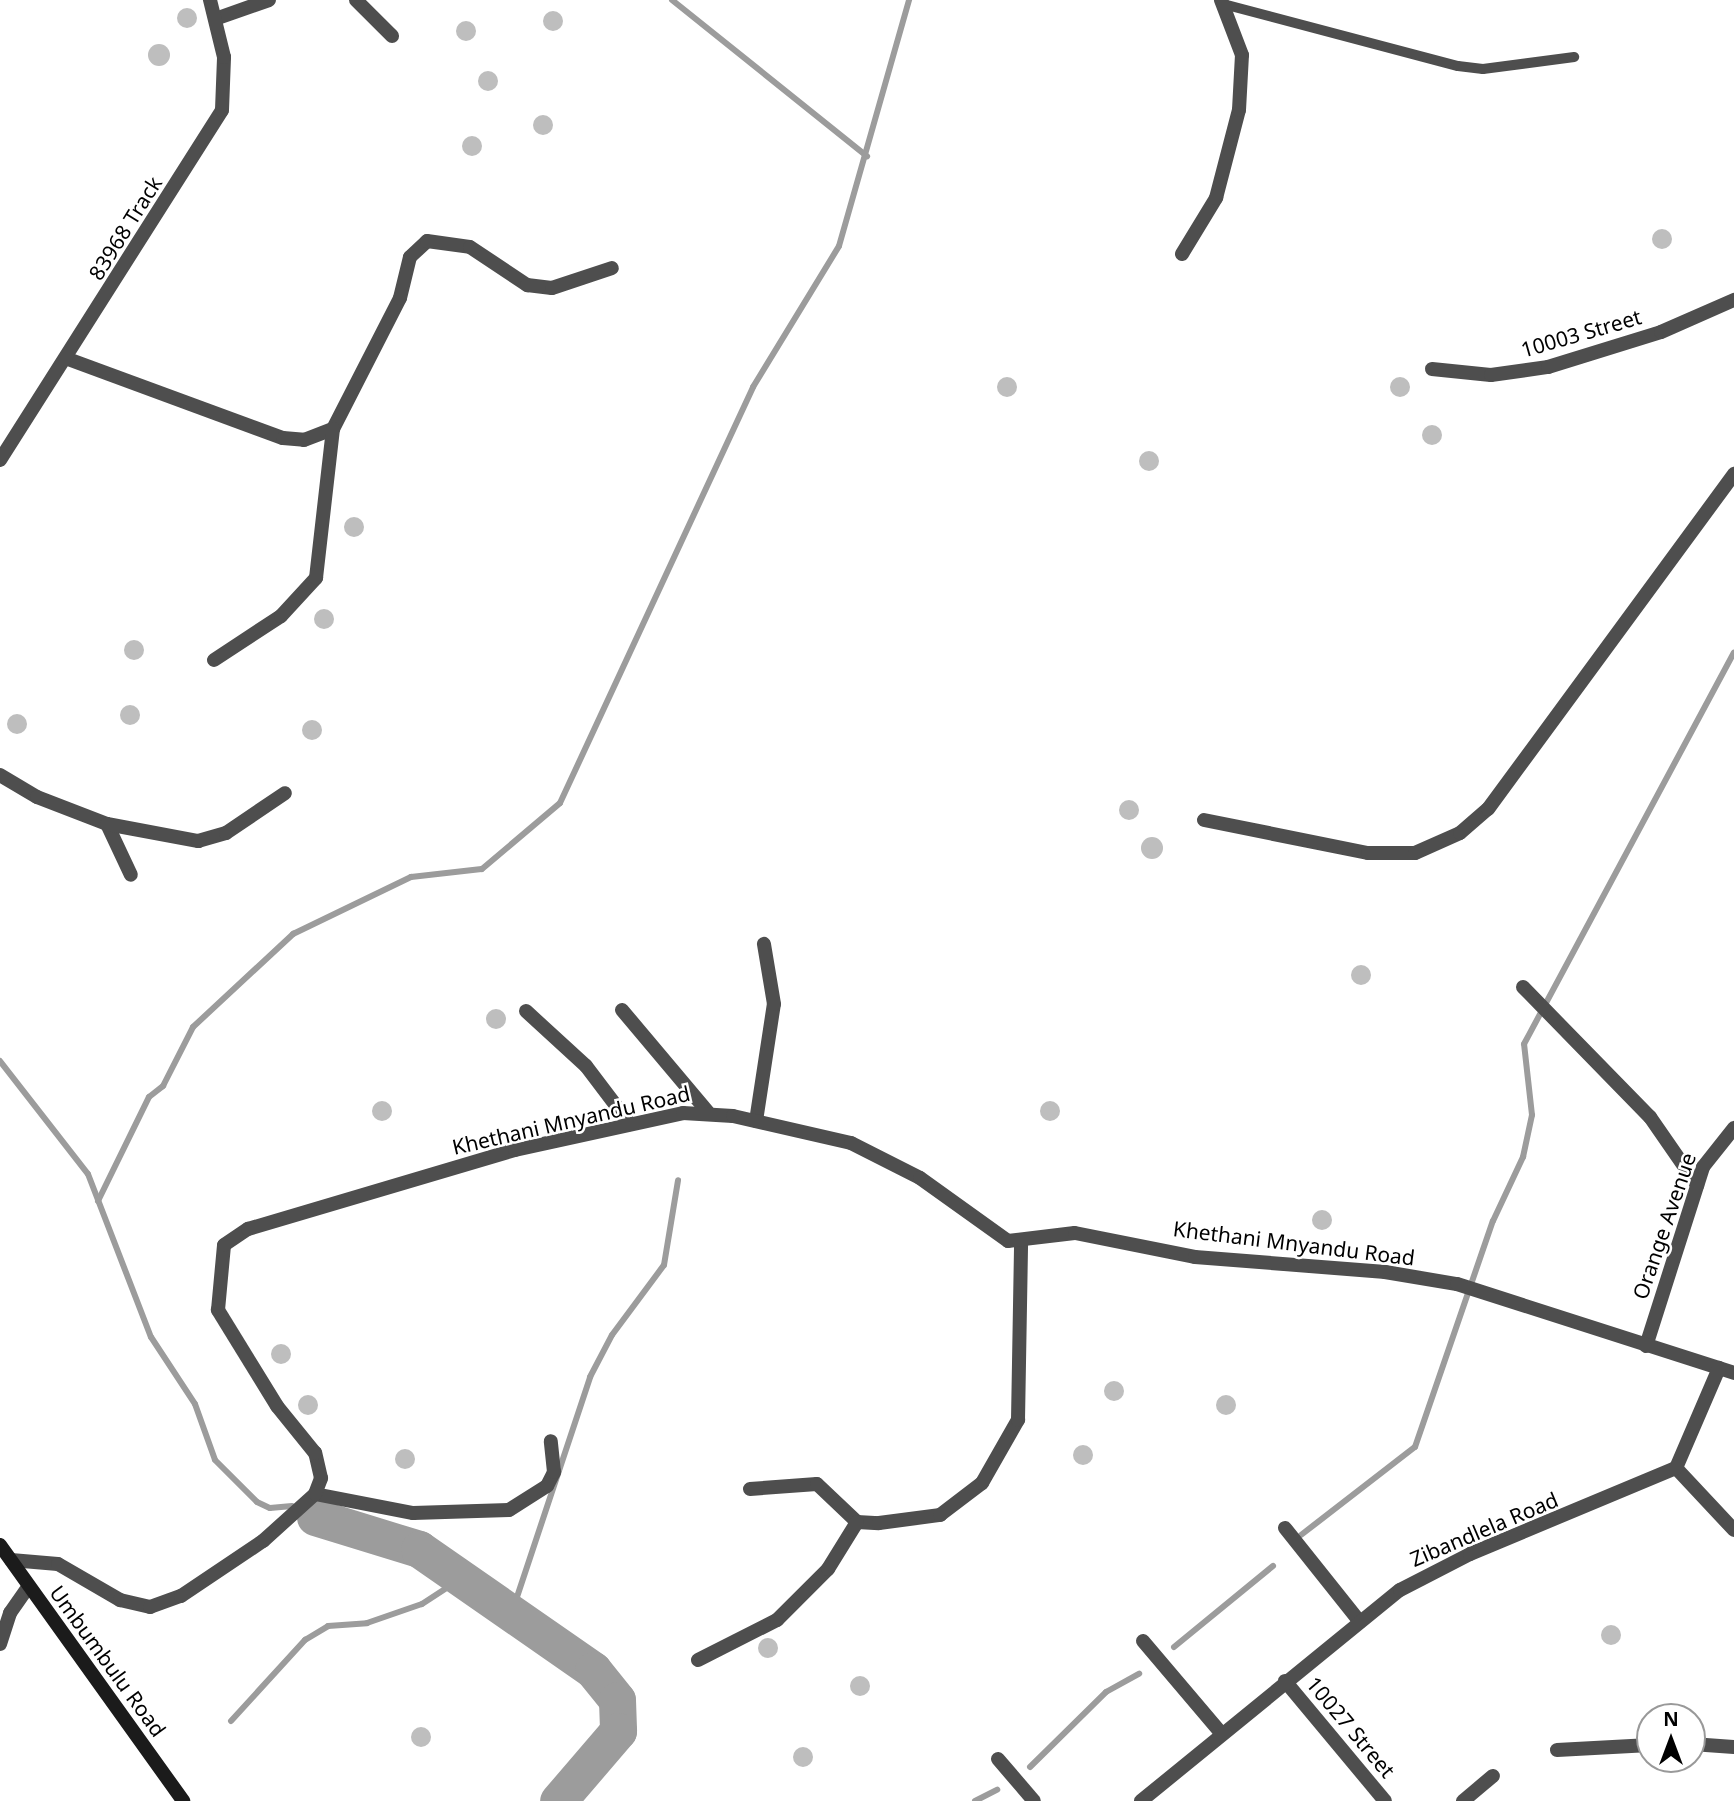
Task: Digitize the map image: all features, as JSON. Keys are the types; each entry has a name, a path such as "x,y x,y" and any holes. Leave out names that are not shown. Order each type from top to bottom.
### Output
{"main road":[{"name":"Umbumbulu Road","path":"0,1545 183,1801"}],"street":[{"name":"83968 Track","path":"0,460 68,359 222,110 218,19 210,0"},
{"path":"218,19 268,0"},
{"path":"356,0 392,36"},
{"path":"1182,254 1216,198 1240,110 1242,55 1222,2"},
{"path":"214,660 281,616 316,578 333,429 400,298 410,257 427,241 470,247 527,285 552,288 612,268"},
{"name":"10003 Street","path":"1432,369 1491,375 1548,367 1661,332 1734,300"},
{"path":"68,359 284,438 304,440 333,429"},
{"path":"1204,820 1368,853 1415,853 1460,833 1488,810 1734,474"},
{"path":"0,775 37,797 107,824 198,841 226,834 285,793"},
{"path":"107,824 131,875"},
{"path":"756,1121 774,1004 764,944"},
{"path":"1523,987 1650,1117 1678,1165 1697,1185"},
{"path":"622,1010 708,1112"},
{"path":"526,1011 586,1066 630,1124"},
{"name":"Khethani Mnyandu Road","path":"316,1494 321,1469 316,1453 277,1406 218,1310 224,1245 280,1216 397,1188 502,1153 630,1124 708,1112 851,1143 894,1161 993,1234 1021,1240 1075,1234 1195,1257 1385,1272 1457,1284 1734,1373"},
{"name":"Orange Avenue","path":"1646,1346 1697,1185 1711,1153 1734,1128"},
{"path":"750,1489 817,1484 857,1522 940,1515 993,1470 1018,1420 1021,1240"},
{"path":"1719,1368 1676,1468 1734,1530"},
{"path":"11,1560 58,1564 120,1600 150,1607 181,1596 264,1541 316,1494 414,1513 509,1510 547,1486 554,1472 551,1441"},
{"name":"Zibandlela Road","path":"1142,1801 1284,1681 1360,1622 1436,1570 1676,1468"},
{"path":"698,1660 778,1620 815,1585 857,1522"},
{"path":"1284,1528 1360,1622"},
{"path":"0,1644 5,1611 28,1587"},
{"path":"1143,1641 1221,1733"},
{"name":"10027 Street","path":"1284,1681 1385,1801"},
{"path":"1706,1745 1734,1747"},
{"path":"1557,1750 1636,1746"},
{"path":"999,1759 1034,1801"},
{"path":"1464,1801 1493,1776"}],"lane":[{"path":"1222,2 1458,66 1483,69 1574,57"}],"building":[{"path":"183,8 191,8 197,18 191,28 183,28 177,22 177,14"},
{"path":"549,11 557,11 563,21 557,31 549,31 543,25 543,17"},
{"path":"462,21 470,21 476,31 470,41 462,41 456,35 456,27"},
{"path":"159,44 169,51 170,55 163,65 159,66 149,59 148,55 155,45"},
{"path":"484,71 492,71 498,81 492,91 484,91 478,85 478,77"},
{"path":"539,115 547,115 553,125 547,135 539,135 533,129 533,121"},
{"path":"468,136 476,136 482,146 476,156 468,156 462,150 462,142"},
{"path":"1658,229 1666,229 1672,239 1666,249 1658,249 1652,243 1652,235"},
{"path":"1003,377 1011,377 1017,387 1011,397 1003,397 997,391 997,383"},
{"path":"1396,377 1404,377 1410,387 1404,397 1396,397 1390,391 1390,383"},
{"path":"1428,425 1436,425 1442,435 1436,445 1428,445 1422,439 1422,431"},
{"path":"1145,451 1153,451 1159,461 1153,471 1145,471 1139,465 1139,457"},
{"path":"350,517 358,517 364,527 358,537 350,537 344,531 344,523"},
{"path":"320,609 328,609 334,619 328,629 320,629 314,623 314,615"},
{"path":"130,640 138,640 144,650 138,660 130,660 124,654 124,646"},
{"path":"126,705 134,705 140,715 134,725 126,725 120,719 120,711"},
{"path":"13,714 21,714 27,724 21,734 13,734 7,728 7,720"},
{"path":"308,720 316,720 322,730 316,740 308,740 302,734 302,726"},
{"path":"1125,800 1133,800 1139,810 1133,820 1125,820 1119,814 1119,806"},
{"path":"1152,837 1162,844 1163,848 1156,858 1152,859 1142,852 1141,848 1148,838"},
{"path":"1357,965 1365,965 1371,975 1365,985 1357,985 1351,979 1351,971"},
{"path":"492,1009 500,1009 506,1019 500,1029 492,1029 486,1023 486,1015"},
{"path":"378,1101 386,1101 392,1111 386,1121 378,1121 372,1115 372,1107"},
{"path":"1046,1101 1054,1101 1060,1111 1054,1121 1046,1121 1040,1115 1040,1107"},
{"path":"1318,1210 1326,1210 1332,1220 1326,1230 1318,1230 1312,1224 1312,1216"},
{"path":"277,1344 285,1344 291,1354 285,1364 277,1364 271,1358 271,1350"},
{"path":"1110,1381 1118,1381 1124,1391 1118,1401 1110,1401 1104,1395 1104,1387"},
{"path":"304,1395 312,1395 318,1405 312,1415 304,1415 298,1409 298,1401"},
{"path":"1222,1395 1230,1395 1236,1405 1230,1415 1222,1415 1216,1409 1216,1401"},
{"path":"1079,1445 1087,1445 1093,1455 1087,1465 1079,1465 1073,1459 1073,1451"},
{"path":"401,1449 409,1449 415,1459 409,1469 401,1469 395,1463 395,1455"},
{"path":"1607,1625 1615,1625 1621,1635 1615,1645 1607,1645 1601,1639 1601,1631"},
{"path":"764,1638 772,1638 778,1648 772,1658 764,1658 758,1652 758,1644"},
{"path":"856,1676 864,1676 870,1686 864,1696 856,1696 850,1690 850,1682"},
{"path":"417,1727 425,1727 431,1737 425,1747 417,1747 411,1741 411,1733"},
{"path":"799,1747 807,1747 813,1757 807,1767 799,1767 793,1761 793,1753"}],"waterway":[{"path":"672,0 867,156"},
{"path":"98,1201 149,1097 163,1086 193,1027 293,934 411,877 482,869 560,803 753,387 839,246 909,0"},
{"path":"1301,1535 1415,1447 1493,1221 1523,1157 1532,1115 1524,1044 1734,653"},
{"path":"0,1061 88,1174 151,1337 195,1404 215,1460 257,1502 270,1508 292,1506"},
{"path":"512,1612 590,1377 612,1335 664,1265 678,1180"},
{"path":"315,1517 419,1549 593,1670 617,1700 618,1731 558,1801"},
{"path":"1174,1647 1273,1566"},
{"path":"231,1721 305,1640 328,1626 367,1623 422,1604 462,1578"},
{"path":"1030,1767 1106,1692 1139,1674"},
{"path":"975,1801 997,1790"}]}
